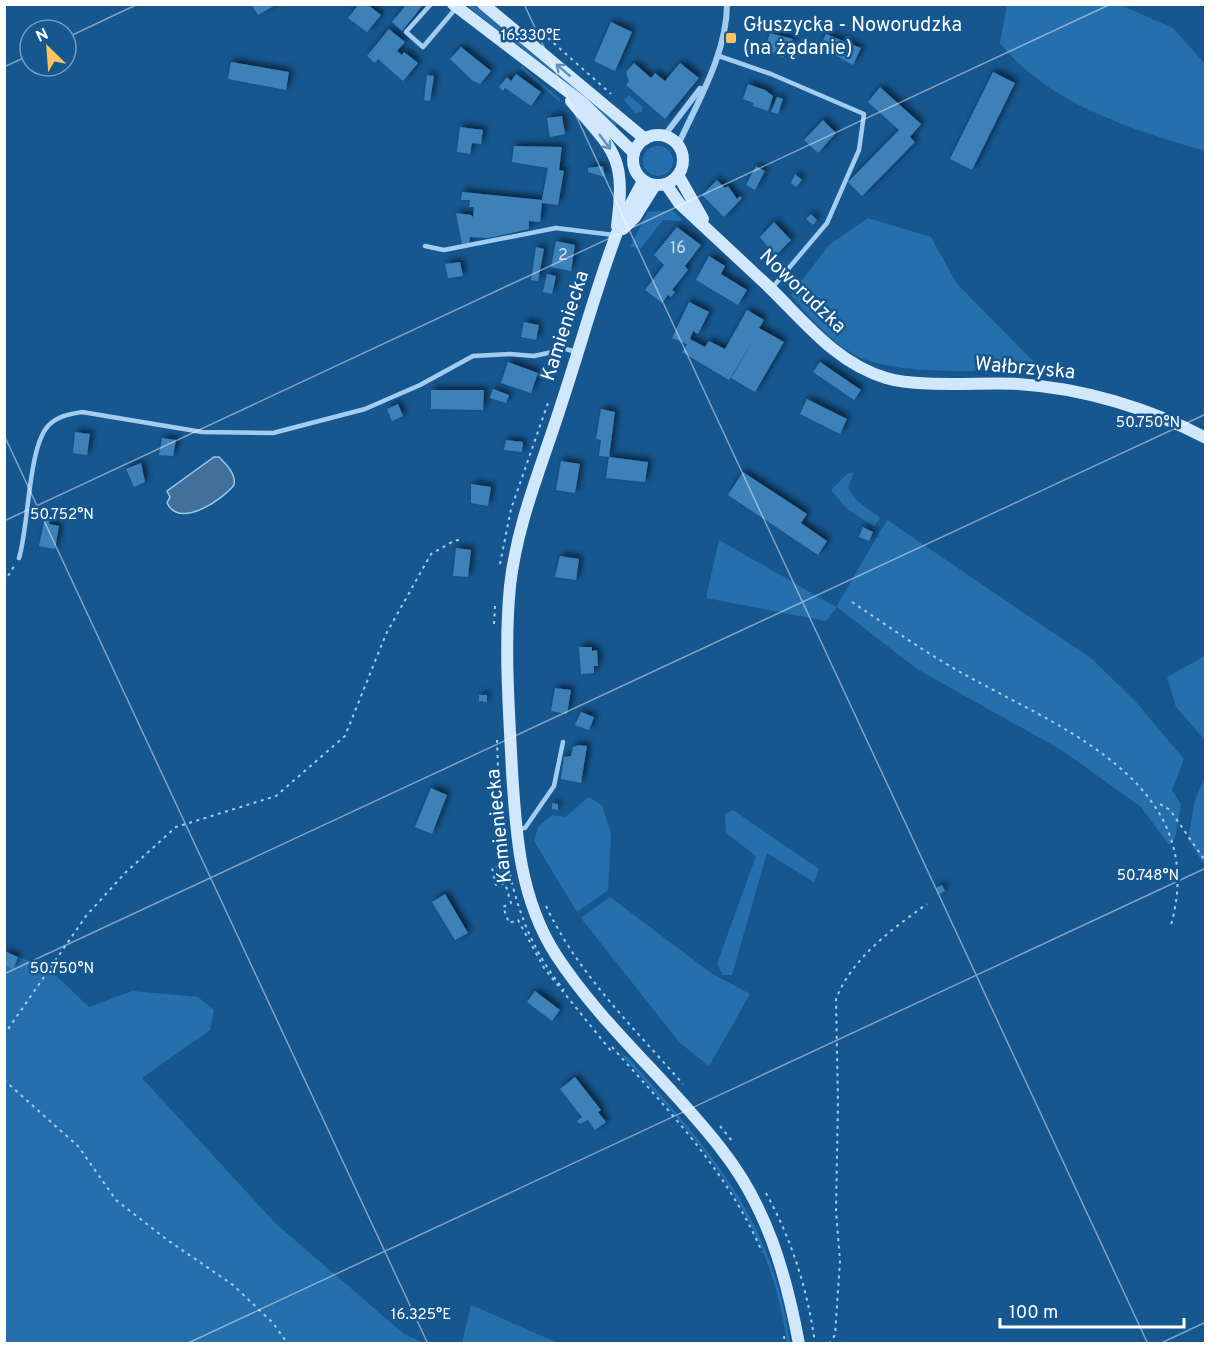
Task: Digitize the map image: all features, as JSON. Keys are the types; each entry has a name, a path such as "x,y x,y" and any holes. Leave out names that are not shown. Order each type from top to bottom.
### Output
{"main road":[{"path":"483,4 645,139"},
{"path":"455,6 583,103 634,153"},
{"path":"553,81 605,140 615,156 622,186 615,236"},
{"path":"664,136 678,145 683,160 678,175 654,183 634,168 634,153 645,139 664,136"},
{"name":"Noworudzka","path":"678,175 711,233"},
{"name":"Noworudzka","path":"654,183 679,203 839,355 870,372"},
{"name":"Kamieniecka","path":"654,183 635,217 615,236 579,352 531,492 518,542 510,584 507,622 508,688 520,863 528,895 555,954 618,1032 722,1149 758,1207 788,1285 799,1344"},
{"name":"Wałbrzyska","path":"870,372 888,379 909,381 1019,384 1064,389 1130,406 1206,438"}],"street":[{"path":"678,145 704,84 719,56 725,32 727,4"},
{"path":"664,136 704,84"}],"lane":[{"path":"431,4 406,32 423,47 455,6"},
{"path":"719,56 791,82 864,114 859,150 827,223 771,289"},
{"path":"425,246 444,250 498,242 556,228 615,236"},
{"path":"19,558 39,443 48,426 63,415 82,412 202,432 273,433 365,409 420,385 473,356 510,354 534,356 566,350 579,352"},
{"path":"516,830 525,828 555,786 563,742"}],"path":[{"path":"548,38 573,57 613,96"},
{"path":"4,1035 86,916 126,872 176,827 276,796 345,736 386,634 431,554 454,541 463,539"},
{"path":"4,582 19,558"},
{"path":"852,602 942,662 1063,727 1114,762 1157,803 1170,810 1206,862"},
{"path":"1157,803 1167,821 1180,859 1179,900 1171,925"},
{"path":"506,864 520,914 532,943 552,975 705,1154 733,1194 766,1261"},
{"path":"829,1344 835,1335 840,1261 836,1211 838,1102 836,999 842,984 855,965 901,923 927,904"},
{"path":"4,1080 78,1146 116,1200 165,1239 233,1285 273,1323 288,1344"},
{"path":"782,1327 785,1344"}],"shaded area":[{"path":"466,5 474,5 619,122 615,127 559,77"},
{"path":"1007,5 1120,5 1173,28 1205,64 1205,151 1121,124 1042,83 1000,43"},
{"path":"522,66 560,99 560,102 520,68"},
{"path":"629,95 643,107 642,112 635,113 624,100"},
{"path":"658,146 669,150 673,161 669,172 658,176 647,172 643,161 647,150"},
{"path":"672,210 682,219 680,221 663,220 641,248 630,247 648,212"},
{"path":"868,218 931,237 957,284 1042,370 946,371 896,367 855,355 829,336 791,295 829,245"},
{"path":"214,457 219,457 230,470 234,477 234,485 220,498 201,509 191,513 173,510 167,503 170,497 167,491"},
{"path":"854,472 848,488 856,500 880,518 874,527 846,508 831,490 847,474"},
{"path":"887,520 1092,659 1135,701 1184,759 1172,790 1181,805 1175,838 1169,845 1141,807 1063,751 917,669 837,607 826,621 706,598 719,540 836,607"},
{"path":"1203,657 1206,658 1205,740 1176,707 1167,677"},
{"path":"1203,782 1206,785 1205,866 1188,839 1195,800"},
{"path":"588,797 602,805 611,834 608,890 577,912 534,841 538,827 552,815 566,817"},
{"path":"733,810 819,869 814,882 767,853 732,975 723,975 717,964 756,856 726,833 725,814"},
{"path":"501,868 506,870 508,875 506,880 501,882 496,880 494,875 496,870"},
{"path":"610,897 711,973 750,994 709,1066 680,1043 581,918"},
{"path":"4,950 51,971 89,1007 132,991 198,997 214,1010 210,1030 142,1078 276,1224 404,1334 424,1343 5,1343"},
{"path":"620,1053 629,1058 685,1124 733,1188 768,1258 781,1298 790,1343 787,1343 778,1298 765,1257 748,1219 728,1184 678,1119"},
{"path":"471,1305 558,1343 462,1343"}],"building":[{"path":"251,4 277,4 258,15"},
{"path":"359,4 367,4 381,15 367,32 348,18"},
{"path":"407,4 422,6 402,31 392,22"},
{"path":"611,22 632,32 615,71 594,61"},
{"path":"389,29 405,42 397,51 402,55 404,52 418,63 403,81 378,59 375,63 367,56"},
{"path":"770,33 793,39 783,58 765,48"},
{"path":"826,34 861,48 853,65 820,47"},
{"path":"461,47 491,71 480,84 473,81 450,59"},
{"path":"231,62 289,72 286,90 228,79"},
{"path":"634,63 651,78 655,73 665,81 680,63 699,78 665,119 626,85 629,81 626,72"},
{"path":"993,72 1015,83 972,170 950,159"},
{"path":"516,74 541,92 531,106 505,88 503,91 499,87 507,77 511,81"},
{"path":"427,75 434,76 430,101 424,100"},
{"path":"748,84 765,90 773,96 768,111 753,106 754,103 743,99"},
{"path":"880,87 921,124 910,137 915,142 862,196 848,182 899,130 868,102"},
{"path":"777,97 783,99 778,114 771,112"},
{"path":"562,116 565,134 550,137 547,118"},
{"path":"823,120 836,133 818,153 804,140"},
{"path":"460,127 483,130 481,144 472,143 470,154 457,152"},
{"path":"514,146 562,147 559,170 564,171 558,205 542,203 540,222 529,221 529,229 488,238 470,237 469,243 462,244 456,213 473,217 474,207 469,207 470,200 461,200 462,192 542,200 548,168 512,162"},
{"path":"603,166 605,177 588,172 588,168"},
{"path":"756,166 765,171 755,190 746,185"},
{"path":"795,174 802,180 796,187 791,183"},
{"path":"717,180 725,188 728,186 737,199 740,196 742,198 724,217 702,195"},
{"path":"811,214 817,220 813,225 806,219"},
{"path":"774,222 791,240 775,256 760,237"},
{"path":"677,227 701,245 685,266 688,270 672,290 675,292 671,297 668,295 662,303 645,290 664,265 654,255"},
{"path":"556,241 575,245 571,271 551,267"},
{"path":"536,247 544,249 538,281 531,280"},
{"path":"709,256 725,266 721,274 747,290 738,305 696,280"},
{"path":"460,262 463,276 448,278 445,264"},
{"path":"547,274 556,276 552,294 543,292"},
{"path":"689,302 709,312 698,334 693,331 690,339 705,347 709,341 725,349 747,310 764,320 759,328 784,342 755,392 731,378 757,334 729,380 682,352 687,344 672,338"},
{"path":"524,322 539,325 536,340 521,337"},
{"path":"508,362 538,373 531,393 501,383"},
{"path":"820,362 861,390 854,400 813,372"},
{"path":"493,389 509,395 506,403 490,398"},
{"path":"431,390 484,390 483,410 431,409"},
{"path":"807,399 847,419 840,434 800,414"},
{"path":"398,404 403,416 392,421 387,409"},
{"path":"601,409 615,412 609,457 599,456 601,440 596,439"},
{"path":"75,432 90,434 87,455 73,453"},
{"path":"162,438 176,440 173,456 159,455"},
{"path":"506,440 523,442 522,452 504,450"},
{"path":"609,457 648,462 645,482 606,478"},
{"path":"561,461 580,464 575,493 556,490"},
{"path":"141,463 145,482 134,487 126,469"},
{"path":"743,472 807,514 801,523 827,541 818,555 728,495"},
{"path":"471,484 491,487 488,506 471,503"},
{"path":"45,518 50,519 49,524 59,526 55,549 39,546"},
{"path":"863,527 873,532 869,541 859,537"},
{"path":"456,548 471,550 468,577 453,576"},
{"path":"560,556 579,559 576,580 555,577"},
{"path":"579,647 592,647 592,651 597,650 598,666 594,666 594,673 581,674"},
{"path":"555,688 571,690 567,714 551,711"},
{"path":"479,695 487,695 487,702 479,701"},
{"path":"581,712 594,717 589,730 575,725"},
{"path":"587,746 581,783 561,779 564,757 571,756 573,747"},
{"path":"431,788 447,795 432,834 415,827"},
{"path":"552,803 558,804 558,810 552,809"},
{"path":"942,885 945,891 939,894 936,888"},
{"path":"445,894 468,933 455,940 432,902"},
{"path":"4,951 18,957 13,969 4,965"},
{"path":"535,991 560,1010 552,1021 527,1002"},
{"path":"575,1077 601,1110 598,1112 606,1122 595,1130 588,1120 580,1124 577,1121 582,1117 560,1089"}],"place":[{"name":"Głuszycka - Noworudzka (na żądanie)","path":"731,38"}]}
